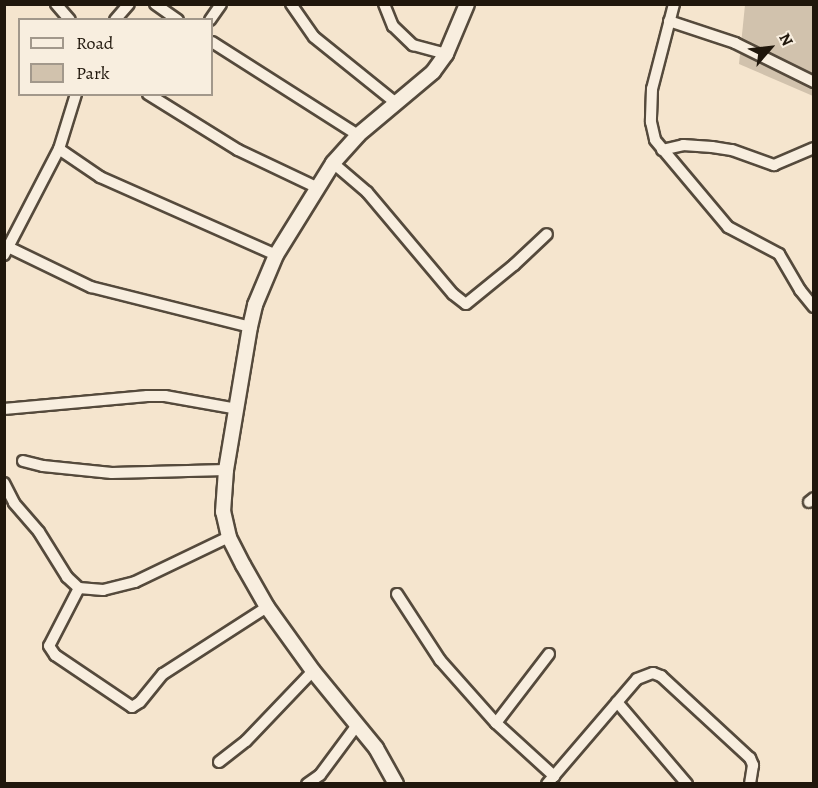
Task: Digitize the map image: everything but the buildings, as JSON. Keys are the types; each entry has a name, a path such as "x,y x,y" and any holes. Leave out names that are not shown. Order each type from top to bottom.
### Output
{"street":[{"path":"56,4 68,18"},
{"path":"117,18 129,4"},
{"path":"155,4 175,18"},
{"path":"211,18 221,4"},
{"path":"291,4 314,37 396,103"},
{"path":"384,4 393,26 413,45 446,54"},
{"path":"396,783 376,747 313,671 267,607 229,537 223,512 225,470 255,304 276,255 316,187 333,163 358,135 433,72 446,54 467,4"},
{"path":"674,4 652,89 652,131 662,150 685,173 728,227 779,254 813,307"},
{"path":"669,21 711,33 813,82"},
{"path":"213,43 358,135"},
{"path":"75,96 59,149 6,249 91,287 250,327"},
{"path":"151,96 238,150 316,187"},
{"path":"662,150 683,145 712,147 732,150 774,165 813,148"},
{"path":"59,149 100,177 276,255"},
{"path":"333,163 367,192 453,294 466,304 514,266 547,234"},
{"path":"4,409 165,396 237,409"},
{"path":"23,461 43,466 112,473 225,470"},
{"path":"4,483 14,502 39,532 67,577 79,588 103,590 135,582 229,537"},
{"path":"79,588 49,646 55,655 132,707 140,702 163,674 267,607"},
{"path":"397,594 440,660 551,780 637,679 645,674 653,673 661,676 750,758 753,765 750,783"},
{"path":"496,723 549,654"},
{"path":"219,762 246,741 313,671"},
{"path":"617,702 687,783"},
{"path":"307,783 320,775 357,724"}],"green space":[{"path":"745,5 813,5 813,96 739,64"}]}
